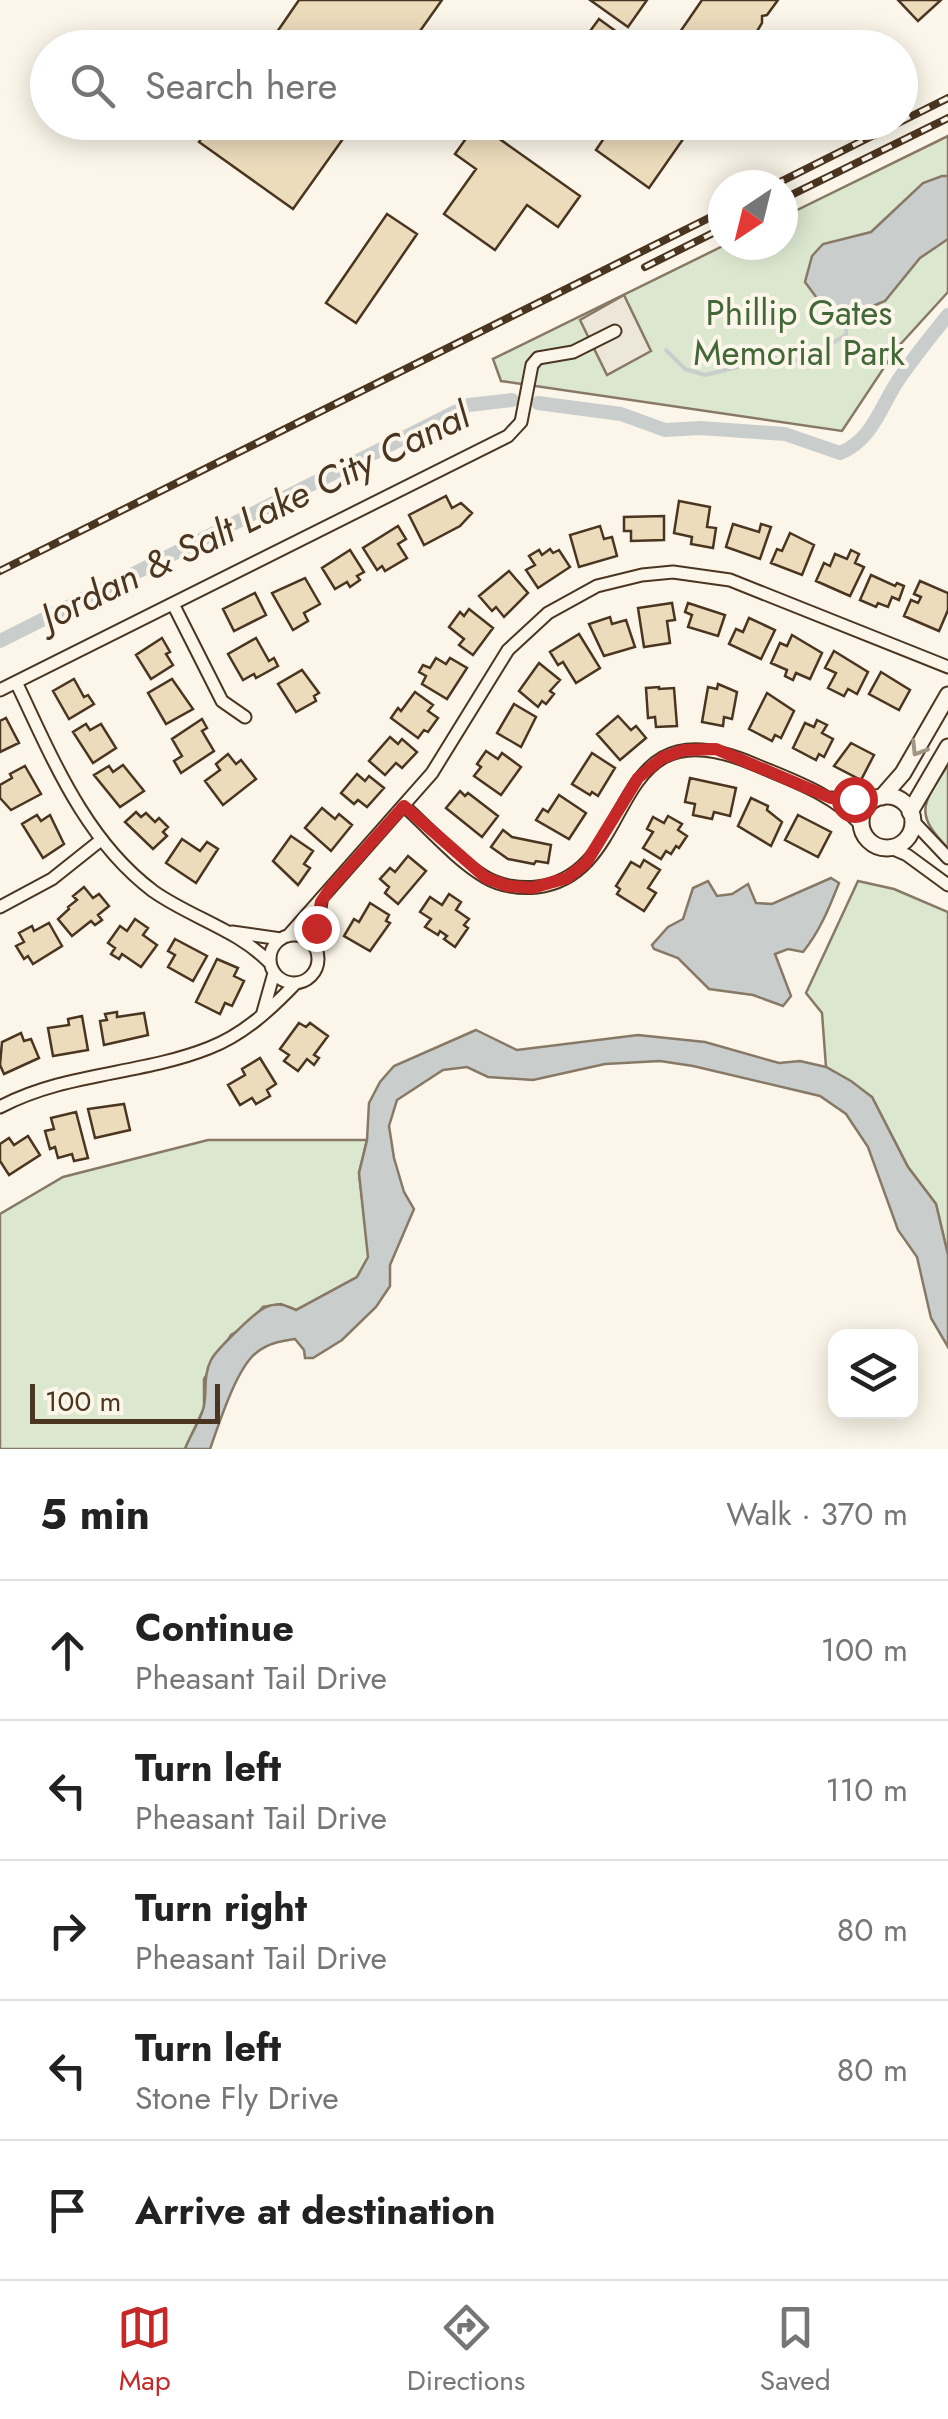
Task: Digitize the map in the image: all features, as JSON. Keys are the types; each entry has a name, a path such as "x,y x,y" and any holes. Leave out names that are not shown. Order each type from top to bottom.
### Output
{"street":[{"path":"0,690 508,436 522,422 532,365 538,358 572,352 616,331"},
{"path":"263,1012 273,946 321,902 444,758 498,664 520,637 564,603 612,582 673,572 730,580 948,667"},
{"path":"173,604 222,701 246,717"},
{"path":"16,682 68,790 101,840 152,890 232,932 283,981 296,984"},
{"path":"861,825 864,812 903,773 948,695"},
{"path":"891,848 909,836 912,817 948,747"},
{"path":"404,806 486,878 508,886 532,888 567,878 586,863 638,778 662,758 706,748 726,752 831,798 861,825 871,843 908,855 948,885"},
{"path":"831,798 899,800 948,858"},
{"path":"0,907 52,878 101,840"},
{"path":"0,1107 46,1087 212,1047 239,1032 276,1005 296,984 309,978 317,966 314,946 321,902"},
{"path":"232,932 302,937 314,946"}],"green space":[{"name":"Phillip Gates Memorial Park","path":"948,136 948,292 897,348 842,431 501,381 493,359 708,253 708,260 798,260 798,210"},
{"path":"948,765 948,848 930,826 925,808"},
{"path":"858,881 894,889 948,912 948,1255 936,1204 908,1167 872,1097 826,1067 822,1013 806,993"},
{"path":"208,1140 367,1140 359,1173 369,1256 357,1277 296,1310 281,1304 263,1307 247,1326 231,1335 204,1379 204,1408 185,1449 0,1449 0,1214 63,1177"}],"shaded area":[{"path":"948,176 948,239 920,258 885,301 847,317 822,305 805,282 812,256 823,244 871,232 923,183"},
{"path":"624,295 651,351 607,375 580,320"},
{"path":"831,878 839,883 809,944 803,952 788,949 775,954 791,996 783,1006 753,995 709,989 678,958 652,945 668,927 683,919 693,888 708,881 717,896 732,894 748,884 756,903 772,904"},
{"path":"476,1030 517,1050 638,1035 705,1042 779,1063 800,1061 826,1067 851,1081 872,1097 908,1167 936,1204 948,1255 948,1347 931,1318 917,1257 898,1230 868,1147 846,1114 820,1096 660,1061 605,1064 533,1080 488,1077 467,1067 443,1070 397,1100 389,1126 404,1192 414,1209 390,1265 390,1286 376,1307 342,1340 313,1358 305,1358 295,1339 261,1350 235,1384 210,1449 185,1449 203,1411 209,1366 228,1340 266,1307 281,1305 296,1310 357,1277 368,1257 359,1173 367,1140 369,1103 380,1082 394,1066"}],"building":[{"path":"299,0 442,0 421,30 278,30"},
{"path":"590,0 647,0 628,27"},
{"path":"702,0 778,0 762,16 758,30 681,30"},
{"path":"898,0 941,0 918,21"},
{"path":"599,19 614,30 591,30"},
{"path":"200,140 342,140 293,209"},
{"path":"465,140 501,140 580,196 558,227 527,205 495,250 444,214 476,169 455,154"},
{"path":"603,140 682,140 649,188 596,150"},
{"path":"387,214 417,234 356,323 326,303"},
{"path":"446,496 452,508 461,503 472,513 460,526 424,545 409,515"},
{"path":"679,501 710,507 707,527 716,528 713,548 691,544 692,537 674,533"},
{"path":"664,516 664,540 631,541 631,531 624,531 624,517"},
{"path":"733,524 759,532 761,524 771,527 760,559 726,547"},
{"path":"398,526 406,539 398,544 407,558 385,571 382,566 377,570 363,548"},
{"path":"600,526 604,539 612,537 617,556 579,567 570,535"},
{"path":"790,533 814,545 802,575 771,563"},
{"path":"550,549 553,553 559,550 570,567 538,588 526,570 535,565 529,556 539,550 542,555"},
{"path":"350,550 364,572 350,587 347,582 335,589 322,568"},
{"path":"851,550 859,554 855,563 864,567 850,596 816,581 824,563 830,566 835,554 847,559"},
{"path":"509,571 528,593 504,617 496,607 492,611 479,596"},
{"path":"871,575 904,586 899,600 892,597 888,607 878,603 876,607 860,600"},
{"path":"305,578 320,604 304,613 308,621 293,630 272,593"},
{"path":"920,581 948,593 948,610 939,631 904,616 911,600 918,603 921,597 914,594"},
{"path":"255,593 266,615 234,631 223,609"},
{"path":"672,603 675,620 667,621 670,643 644,647 638,608"},
{"path":"688,603 725,615 718,636 688,627 692,615 685,612"},
{"path":"469,609 493,628 473,655 459,645 464,639 449,627 460,612 464,616"},
{"path":"610,617 612,624 626,620 635,647 604,656 589,624"},
{"path":"749,618 775,630 761,659 729,644 736,629 743,632"},
{"path":"579,634 600,668 576,683 563,662 558,665 550,652"},
{"path":"792,635 822,653 810,679 796,673 793,680 785,676 787,670 771,663 780,643 787,646"},
{"path":"162,638 173,665 151,679 136,655"},
{"path":"256,638 269,661 274,658 278,666 243,680 228,654"},
{"path":"834,651 868,672 857,694 848,689 844,696 828,688 836,673 825,668"},
{"path":"436,658 446,664 450,658 467,668 447,699 422,684 426,676 419,672 423,665 430,668"},
{"path":"539,663 560,680 550,691 554,694 546,704 542,701 538,707 519,691"},
{"path":"302,670 319,693 314,696 316,701 296,712 278,684"},
{"path":"881,672 910,690 899,710 869,694"},
{"path":"74,679 84,697 88,695 94,704 69,719 53,691"},
{"path":"172,679 193,709 166,724 148,693"},
{"path":"718,684 737,692 732,719 724,717 723,726 702,722 708,687 717,689"},
{"path":"646,688 674,688 677,726 656,727 655,717 648,718"},
{"path":"415,692 433,705 428,711 438,718 418,738 391,718"},
{"path":"767,693 794,711 781,738 775,735 772,741 749,729"},
{"path":"514,704 536,717 521,747 497,733"},
{"path":"618,716 631,730 636,726 646,738 620,760 597,734"},
{"path":"6,718 19,743 0,752 0,721"},
{"path":"202,719 207,728 202,731 214,751 181,773 174,761 182,756 172,739"},
{"path":"817,720 827,725 822,733 833,739 824,757 819,754 816,760 793,748 805,723 814,727"},
{"path":"86,724 90,730 101,724 116,748 93,763 73,732"},
{"path":"390,737 398,744 402,739 417,752 402,768 396,763 385,775 369,761"},
{"path":"851,743 874,755 861,780 834,766"},
{"path":"486,751 498,759 502,753 521,767 501,795 474,776"},
{"path":"592,753 615,768 598,796 572,784"},
{"path":"228,754 236,764 241,760 256,779 223,805 205,781 220,770 216,764"},
{"path":"123,765 144,791 120,807 94,775 109,766 113,772"},
{"path":"25,766 41,794 11,810 0,798 0,785"},
{"path":"357,774 365,781 369,776 384,788 367,807 358,800 354,804 341,793"},
{"path":"690,778 736,788 730,816 714,812 712,819 693,815 695,804 685,802"},
{"path":"460,791 498,816 482,837 446,808"},
{"path":"559,795 586,813 569,839 536,820 543,809 548,812"},
{"path":"751,798 768,806 767,810 782,822 771,846 738,826"},
{"path":"322,808 335,819 339,814 352,825 331,851 305,828"},
{"path":"136,812 141,817 146,813 155,822 159,818 168,827 163,832 167,836 153,849 125,822"},
{"path":"37,815 41,821 50,815 64,844 43,858 22,824"},
{"path":"798,815 831,832 818,857 785,840"},
{"path":"668,816 682,824 678,830 687,836 679,848 676,846 671,854 666,851 661,859 643,848 653,832 647,829 653,817 664,823"},
{"path":"503,830 512,837 551,845 548,863 508,859 491,847"},
{"path":"291,836 313,851 304,864 310,868 298,885 273,861"},
{"path":"182,839 200,851 207,842 218,849 196,883 166,863"},
{"path":"408,856 426,871 398,904 385,893 389,887 380,879 390,868 395,872"},
{"path":"644,860 660,870 648,888 656,893 644,911 617,894 620,889 616,886 631,862 640,867"},
{"path":"84,887 93,898 99,894 109,906 98,915 102,920 95,925 91,921 72,936 58,919"},
{"path":"449,894 461,902 456,910 469,919 464,925 468,928 455,947 440,931 438,935 425,927 431,919 420,912 430,897 442,905"},
{"path":"370,903 389,915 386,921 390,923 370,951 344,936 354,919 359,922"},
{"path":"135,919 148,928 143,935 157,945 141,967 122,954 119,959 111,954 115,948 108,943 120,926 127,931"},
{"path":"49,923 62,946 33,964 28,956 24,959 16,946 24,942 19,933"},
{"path":"175,939 207,956 193,981 168,967 175,955 168,951"},
{"path":"217,959 238,968 234,976 244,981 232,1006 225,1003 220,1014 196,1002"},
{"path":"117,1012 117,1017 144,1013 148,1035 104,1045 100,1021 107,1020 105,1014"},
{"path":"82,1016 88,1050 53,1056 48,1028 69,1025 68,1019"},
{"path":"299,1023 306,1027 310,1023 328,1036 314,1055 319,1058 314,1065 307,1059 298,1071 284,1061 289,1055 280,1049"},
{"path":"21,1033 24,1041 31,1039 39,1058 4,1074 0,1065 2,1042"},
{"path":"260,1058 276,1084 267,1090 270,1096 256,1104 252,1098 240,1105 228,1085 245,1075 242,1069"},
{"path":"124,1104 130,1130 95,1138 88,1109"},
{"path":"76,1112 88,1158 74,1161 72,1154 58,1158 55,1147 50,1149 45,1131 54,1129 51,1118"},
{"path":"28,1136 40,1155 9,1175 0,1161 0,1144 9,1138 14,1145"}],"waterway":[{"name":"Jordan & Salt Lake City Canal","path":"538,403 621,414 665,430 700,428 785,434 840,453 861,440 899,379 948,315"},
{"path":"666,350 685,369 705,375 775,358 802,361 846,335 847,317"},
{"name":"Jordan & Salt Lake City Canal","path":"0,641 469,405 512,400"}],"railway":[{"path":"918,113 948,98"},
{"path":"918,133 948,118"},
{"path":"798,173 864,140"},
{"path":"798,192 903,140"},
{"path":"0,571 708,218"},
{"path":"645,267 708,236"}],"route":[{"path":"316,928 321,902 329,890 404,806 486,878 508,886 532,888 577,872 600,844 638,778 662,758 684,750 716,749 831,798 854,799"}]}
